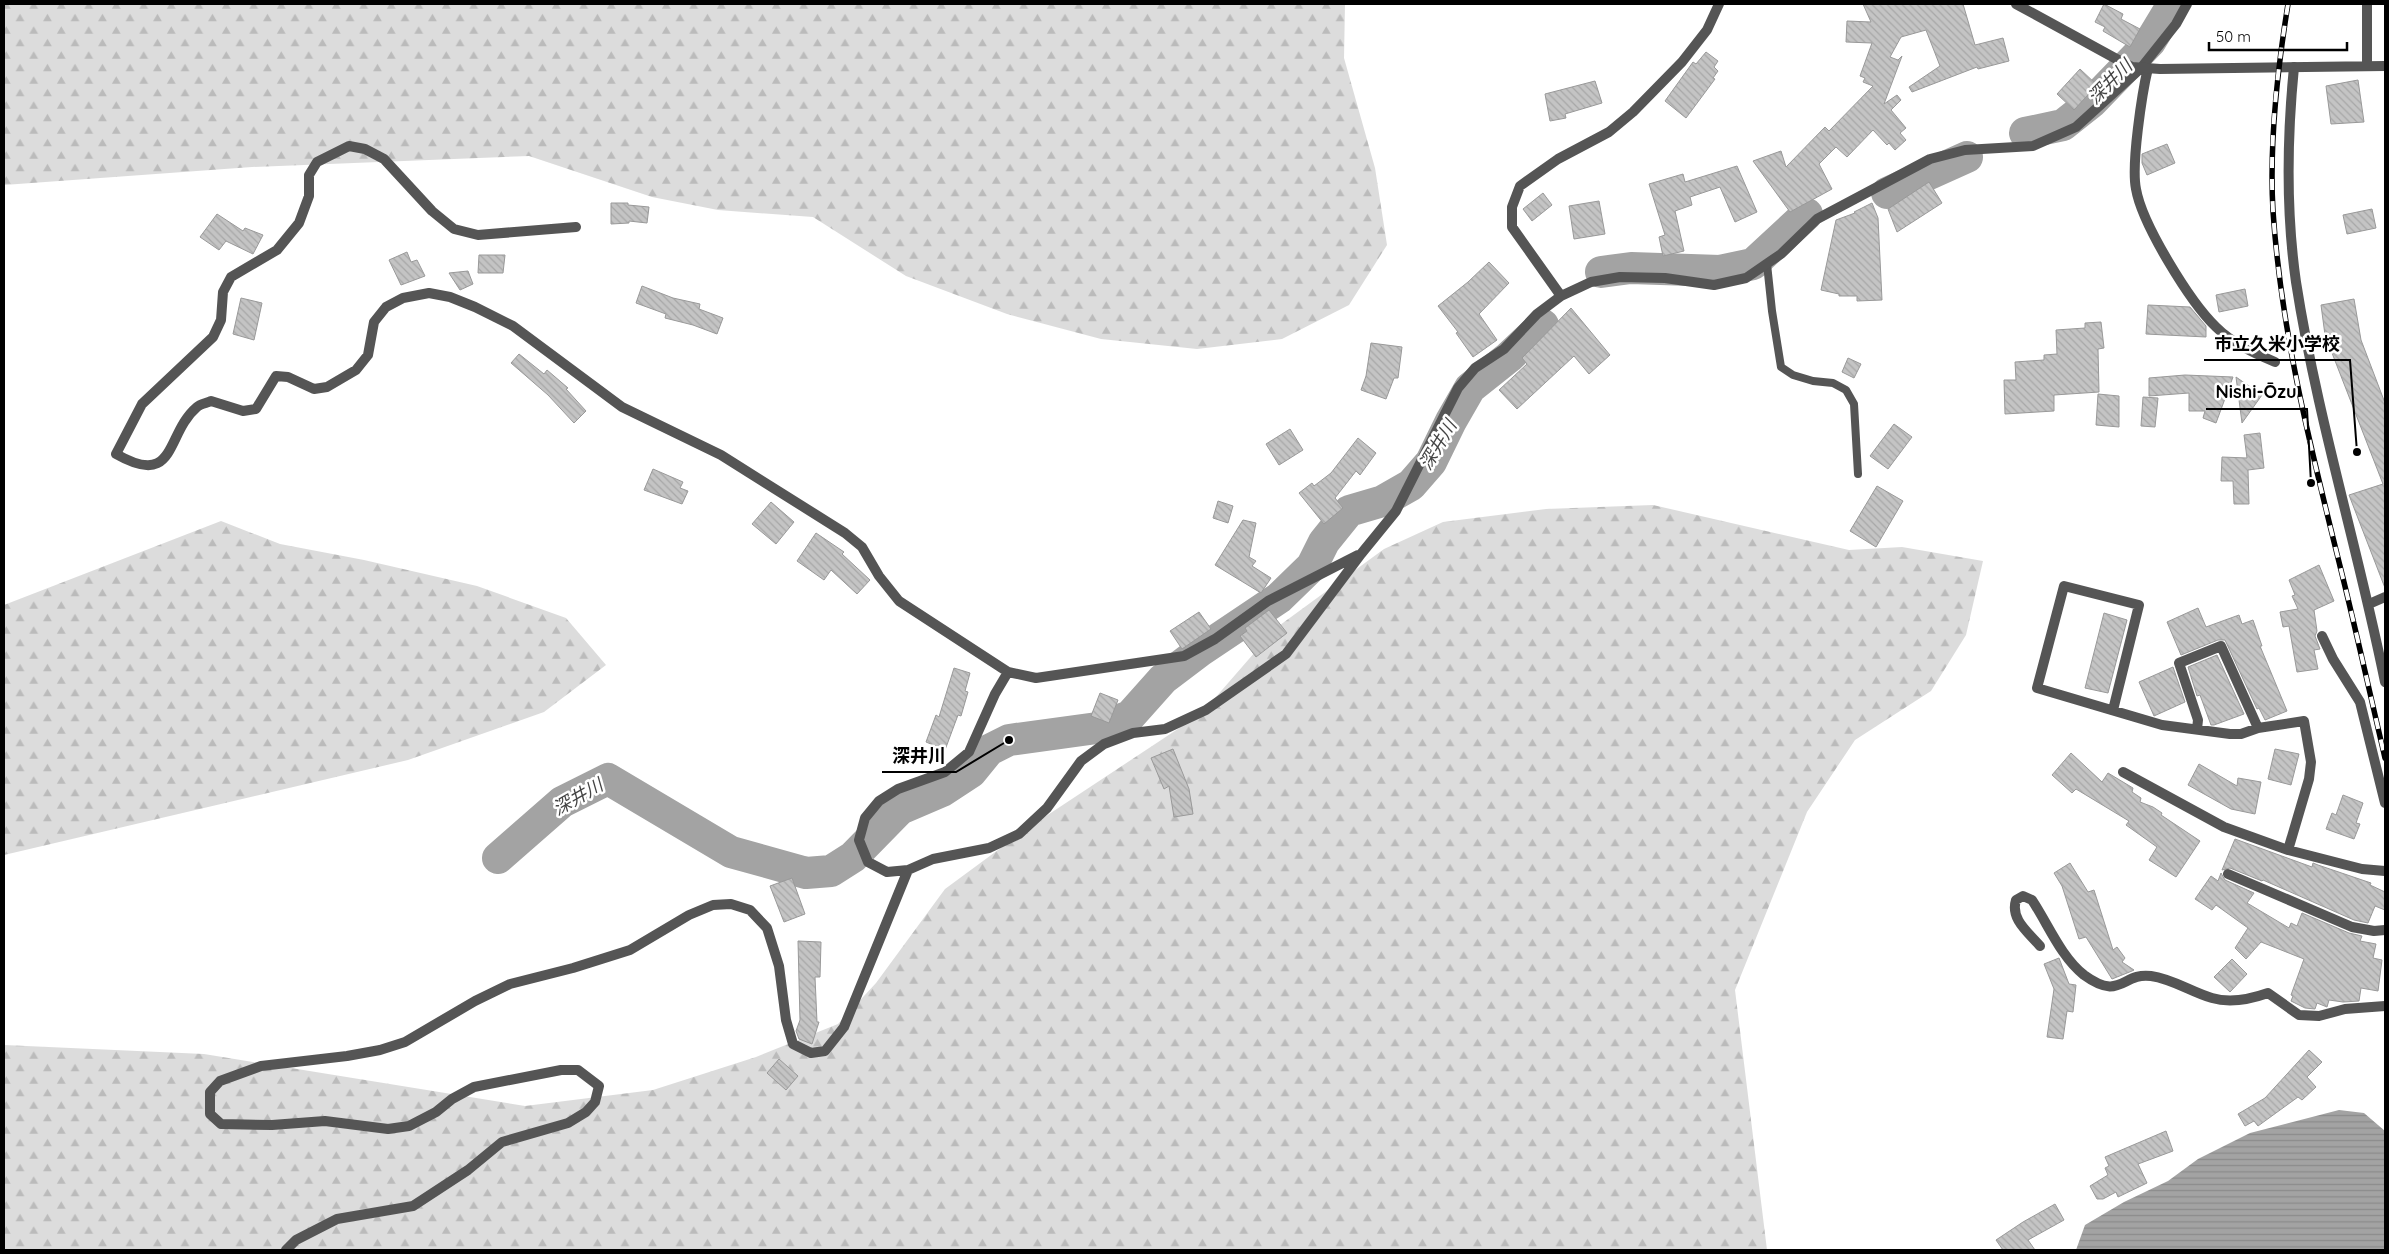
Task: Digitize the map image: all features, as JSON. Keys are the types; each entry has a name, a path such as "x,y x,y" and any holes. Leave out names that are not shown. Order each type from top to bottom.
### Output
{"street":[{"path":"1561,296 1512,227 1512,208 1520,186 1558,158 1609,132 1633,112 1682,62 1707,30 1719,4"},
{"path":"2016,4 2122,62 2140,67 2385,66"},
{"path":"1008,672 995,694 969,752 945,772 898,789 878,801 865,818 858,840 868,862 887,872 908,870 933,859 989,848 1019,834 1047,808 1081,761 1104,744 1134,734 1165,729 1206,710 1256,677 1286,654 1361,554 1396,511 1458,388 1475,368 1504,349 1537,314 1561,296 1591,282 1620,278 1665,278 1714,285 1746,278 1781,254 1817,219 1930,159 1965,150 2033,146 2076,127 2140,67 2170,32 2187,4"},
{"path":"2367,4 2367,66"},
{"path":"2140,67 2135,187 2141,210 2158,242 2197,304 2216,327 2239,345 2275,362"},
{"path":"2294,67 2290,106 2289,191 2296,281 2321,416 2370,604 2385,682"},
{"path":"576,227 478,235 454,229 432,211 384,159 365,149 350,146 317,162 309,175 309,196 299,223 277,250 230,277 223,292 221,320 213,337 142,404 116,454 132,463 150,466 166,458 185,423 197,407 211,401 243,411 256,409 276,376 288,377 314,389 327,387 356,370 368,354 374,322 386,306 403,298 428,293 450,297 513,326 622,407 721,455 845,533 862,547 879,576 899,602 1008,672 1036,678 1184,656 1215,639 1268,601 1361,554"},
{"path":"2114,710 2139,605 2064,586 2038,688 2162,725 2197,730 2241,734 2258,728 2304,721 2311,762 2309,779 2288,850"},
{"path":"2370,604 2385,597"},
{"path":"2322,636 2333,660 2360,702 2385,803"},
{"path":"2197,730 2198,720 2179,663 2221,646 2258,728"},
{"path":"2123,772 2224,827 2288,850 2362,869 2385,871"},
{"path":"286,1250 296,1240 337,1219 413,1206 468,1170 502,1142 568,1123 586,1112 595,1102 598,1086 578,1070 561,1070 474,1087 452,1099 436,1112 409,1126 388,1129 325,1121 272,1125 222,1124 210,1114 210,1092 220,1081 261,1066 347,1056 380,1050 405,1042 510,984 572,968 630,950 689,915 713,905 731,904 750,910 767,928 779,966 786,1020 793,1044 811,1053 825,1051 844,1027 908,870"},
{"path":"2228,874 2352,927 2374,931 2385,930"},
{"path":"2040,946 2015,917 2013,908 2016,900 2023,896 2032,900 2072,961 2083,974 2105,987 2114,987 2149,976 2167,980 2214,999 2252,998 2268,993 2299,1015 2319,1016 2345,1009 2385,1006"}],"lane":[{"path":"1767,264 1781,367 1793,375 1813,381 1833,383 1846,390 1854,404 1858,474"}],"green space":[{"path":"4,4 1345,4 1344,58 1375,168 1387,245 1349,305 1282,339 1197,349 1101,339 1007,314 906,276 813,217 718,210 652,197 529,156 252,167 4,185"},
{"path":"1653,505 1849,550 1902,547 1983,561 1966,635 1931,691 1855,740 1807,812 1735,990 1767,1250 4,1250 4,1045 204,1054 525,1106 653,1090 756,1057 838,1024 876,983 945,889 1025,830 1202,713 1276,628 1384,549 1443,522 1546,509"},
{"path":"221,521 280,544 364,560 477,586 566,618 606,665 544,712 408,760 4,855 4,605"}],"shaded area":[{"path":"2339,1110 2364,1113 2385,1131 2385,1250 2076,1250 2085,1225 2124,1202 2168,1181 2198,1159 2250,1133"}],"building":[{"path":"1863,4 1963,4 1975,45 2003,38 2009,61 1978,69 1977,67 1912,92 1909,87 1940,66 1926,30 1901,37 1890,57 1898,60 1902,56 1884,104 1897,95 1901,100 1891,110 1906,128 1900,133 1906,140 1895,150 1889,143 1887,145 1873,130 1847,157 1836,147 1819,164 1832,189 1790,212 1753,161 1781,151 1786,167 1825,127 1829,131 1873,86 1863,82 1865,78 1860,76 1872,43 1846,42 1847,21 1871,22"},
{"path":"2104,4 2123,14 2121,19 2140,29 2130,47 2103,31 2105,27 2095,22"},
{"path":"1706,52 1718,61 1714,67 1718,71 1713,78 1715,79 1686,118 1665,101 1693,62 1696,64"},
{"path":"2080,69 2097,85 2074,110 2057,94"},
{"path":"2358,80 2364,122 2331,124 2326,86"},
{"path":"1595,81 1602,103 1565,114 1566,118 1550,121 1545,94"},
{"path":"2167,144 2175,163 2147,175 2142,163 2142,154"},
{"path":"1737,166 1757,212 1735,222 1720,187 1690,197 1692,205 1675,211 1684,251 1663,256 1659,237 1665,235 1649,184 1683,174 1685,182"},
{"path":"1929,182 1942,203 1897,232 1888,209"},
{"path":"1543,193 1552,205 1532,221 1523,209"},
{"path":"1599,201 1605,234 1574,239 1569,206"},
{"path":"611,203 628,203 628,205 649,207 647,223 629,221 629,223 611,224"},
{"path":"1872,203 1878,218 1882,300 1857,301 1857,296 1839,296 1839,294 1821,290 1836,220 1855,213"},
{"path":"2372,209 2376,228 2347,234 2343,215"},
{"path":"217,214 243,231 245,228 263,235 253,254 226,241 219,250 200,237"},
{"path":"407,252 411,262 417,260 425,276 401,285 389,260"},
{"path":"479,255 505,255 503,273 478,273"},
{"path":"1489,262 1509,283 1479,314 1497,340 1473,357 1456,333 1458,332 1438,306"},
{"path":"468,271 473,284 460,290 449,273"},
{"path":"642,286 673,298 700,304 699,309 723,318 717,334 693,325 665,318 666,314 636,303"},
{"path":"2245,289 2248,306 2219,312 2216,295"},
{"path":"241,298 262,303 254,340 233,334"},
{"path":"2354,299 2361,340 2385,403 2385,588 2349,495 2383,484 2325,335 2321,305"},
{"path":"2148,305 2190,307 2206,326 2206,337 2146,334"},
{"path":"1571,308 1610,355 1589,374 1574,356 1517,409 1499,390 1527,364 1522,358"},
{"path":"2101,322 2104,348 2098,349 2099,392 2054,395 2054,411 2005,414 2004,380 2016,380 2015,362 2044,360 2044,355 2057,354 2056,330 2085,328 2085,323"},
{"path":"1371,343 1402,347 1398,378 1394,378 1386,399 1361,390 1366,376"},
{"path":"519,354 544,374 547,370 568,388 566,389 586,411 574,423 548,395 511,363"},
{"path":"1848,358 1861,364 1854,378 1842,372"},
{"path":"2185,375 2233,377 2216,423 2203,418 2205,411 2189,411 2189,393 2149,396 2149,378"},
{"path":"2236,377 2262,395 2242,423"},
{"path":"2098,394 2119,396 2119,427 2096,425"},
{"path":"2143,397 2158,398 2155,427 2141,426"},
{"path":"1894,424 1912,437 1888,469 1870,456"},
{"path":"1290,429 1303,450 1279,465 1266,444"},
{"path":"2260,433 2264,468 2248,470 2249,504 2234,504 2233,481 2221,481 2222,457 2247,458 2244,435"},
{"path":"1358,438 1376,453 1360,475 1356,471 1335,498 1343,508 1324,524 1299,493 1312,483 1314,486 1331,473"},
{"path":"653,469 683,482 680,488 688,491 682,504 644,490"},
{"path":"1877,486 1903,501 1876,547 1850,531"},
{"path":"1218,501 1233,506 1228,523 1213,518"},
{"path":"771,502 794,522 776,544 752,524"},
{"path":"1243,520 1256,523 1249,557 1256,561 1252,566 1271,578 1261,593 1215,565"},
{"path":"816,533 844,552 842,554 870,580 857,594 831,570 824,580 797,561"},
{"path":"2319,565 2334,601 2314,610 2317,631 2315,636 2320,649 2314,650 2318,669 2297,672 2289,626 2283,627 2280,612 2298,609 2292,596 2295,595 2289,580"},
{"path":"2198,608 2206,627 2239,615 2242,624 2253,620 2262,646 2260,646 2287,711 2265,720 2259,708 2257,709 2225,640 2218,640 2181,655 2167,622"},
{"path":"1269,610 1287,633 1256,657 1240,636 1247,631 1245,628"},
{"path":"1199,612 1211,629 1182,649 1170,631"},
{"path":"2104,613 2127,620 2108,693 2085,688"},
{"path":"2217,655 2244,714 2211,725 2200,695 2197,696 2188,667"},
{"path":"2173,667 2185,702 2154,716 2139,682"},
{"path":"954,668 970,673 965,691 968,692 961,716 958,715 945,750 926,742 936,715 939,717"},
{"path":"1100,693 1118,700 1109,723 1091,716"},
{"path":"1173,749 1189,789 1193,814 1174,817 1169,786 1164,789 1151,758"},
{"path":"2275,749 2299,754 2291,785 2268,779"},
{"path":"2071,753 2102,782 2108,773 2133,788 2132,792 2141,798 2140,802 2153,807 2162,813 2161,815 2200,841 2176,877 2149,860 2157,847 2126,825 2129,821 2076,789 2072,793 2052,775"},
{"path":"2199,764 2237,786 2238,778 2261,782 2255,814 2231,809 2188,785"},
{"path":"2343,795 2363,803 2356,823 2360,824 2354,839 2326,829 2332,813 2336,815"},
{"path":"2235,839 2312,867 2313,863 2371,883 2370,885 2385,892 2385,910 2375,906 2368,923 2354,920 2263,880 2230,868 2222,870"},
{"path":"2070,863 2088,892 2094,890 2113,950 2117,947 2125,958 2122,962 2134,970 2112,979 2086,937 2079,939 2062,886 2054,873"},
{"path":"2221,873 2225,880 2254,893 2247,903 2289,928 2291,923 2297,926 2302,913 2349,933 2362,936 2360,941 2376,944 2373,958 2382,960 2378,991 2361,988 2359,1001 2343,1002 2329,1000 2327,1007 2317,1003 2315,1009 2305,1008 2291,1001 2293,996 2291,995 2304,959 2261,942 2246,959 2235,948 2248,928 2216,905 2212,910 2195,899 2211,876 2218,881"},
{"path":"792,878 805,914 784,922 770,886"},
{"path":"798,941 821,942 820,977 815,977 817,1022 819,1022 812,1044 799,1039 796,1031 800,1020"},
{"path":"2059,958 2069,984 2076,985 2073,1012 2067,1011 2063,1039 2047,1037 2054,989 2044,964"},
{"path":"2232,959 2247,974 2230,992 2214,977"},
{"path":"2309,1050 2322,1062 2307,1077 2316,1087 2302,1100 2298,1097 2258,1126 2254,1121 2245,1126 2238,1114 2265,1098"},
{"path":"779,1059 798,1076 786,1090 767,1073"},
{"path":"2166,1131 2173,1151 2138,1164 2147,1183 2118,1197 2116,1192 2103,1199 2097,1199 2090,1186 2108,1175 2105,1168 2109,1166 2105,1157"},
{"path":"2055,1204 2064,1220 2028,1240 2035,1250 2003,1250 1996,1240"}],"waterway":[{"name":"深井川","path":"2025,133 2063,125 2092,102 2150,42 2173,4"},
{"name":"深井川","path":"1887,193 1967,157"},
{"name":"深井川","path":"1601,272 1631,268 1720,271 1753,264 1807,214"},
{"name":"深井川","path":"498,858 562,802 608,779 731,852 806,873 831,871 853,857 900,809 942,791 971,772 989,750 1009,740 1097,728 1130,716 1163,679 1200,651 1279,598 1312,566 1324,542 1349,511 1383,501 1411,485 1431,462 1470,388 1509,357 1543,325"}],"railway":[{"path":"2288,4 2280,55 2273,133 2272,185 2277,256 2290,346 2299,390 2318,478 2385,758"}],"place":[{"name":"市立久米小学校","path":"2357,452"},
{"name":"Nishi-Ōzu","path":"2311,483"},
{"name":"深井川","path":"1009,740"}]}
